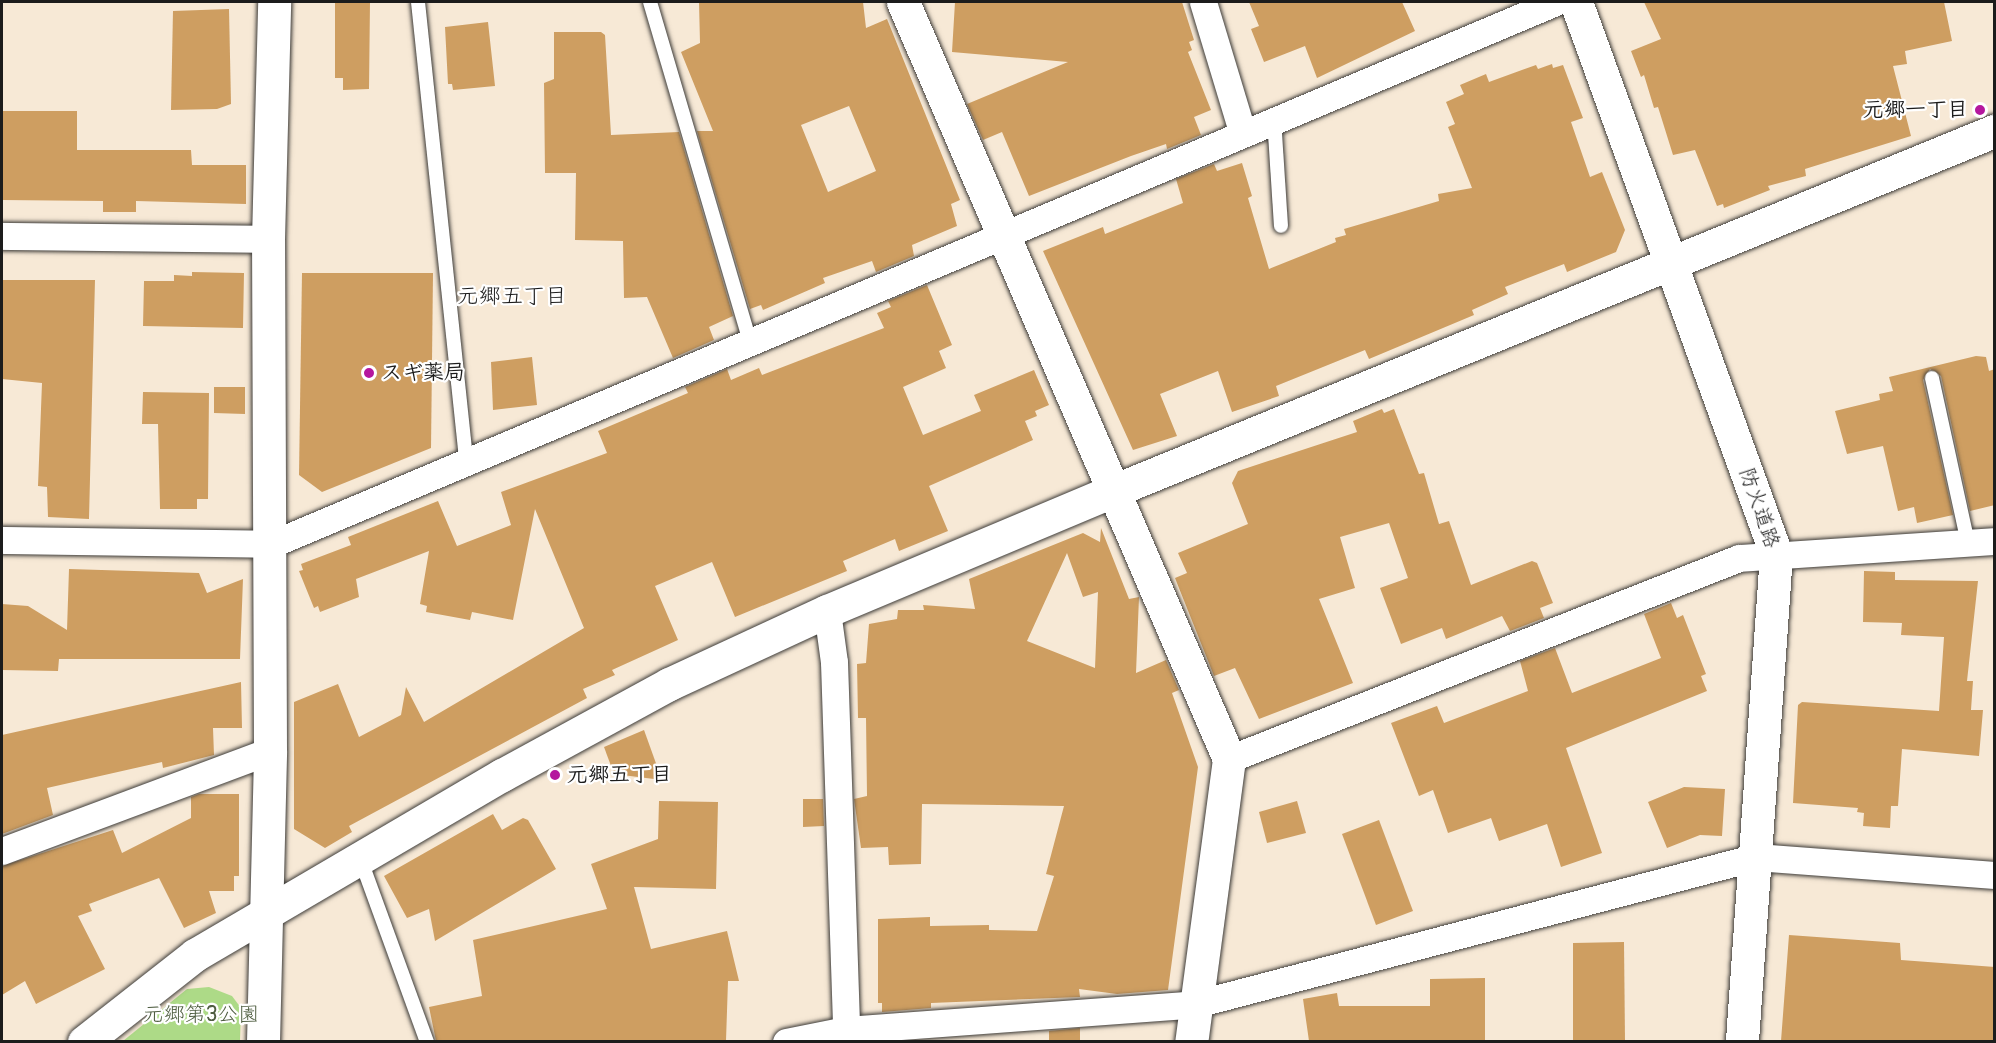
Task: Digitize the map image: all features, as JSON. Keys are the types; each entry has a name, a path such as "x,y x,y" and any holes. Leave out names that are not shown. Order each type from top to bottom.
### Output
{"street":[{"path":"263,1041 270,751 272,544 268,239 274,2"},
{"path":"903,2 1229,759 1191,1041"},
{"path":"1203,2 1242,131"},
{"path":"2,540 272,544 1004,237 1242,131 1556,2"},
{"name":"防火道路","path":"1576,2 1776,554 1742,1041"},
{"path":"84,1041 195,955 502,775 669,684 827,611 1670,261 1995,131"},
{"path":"2,236 268,239"},
{"path":"1229,759 1739,558 1995,541"},
{"path":"827,611 834,662 846,1030"},
{"path":"2,851 270,751"},
{"path":"786,1041 846,1030 1196,1004 1756,857 1995,875"}],"lane":[{"path":"418,2 466,462"},
{"path":"650,2 750,342"},
{"path":"1274,118 1281,226"},
{"path":"1932,378 1968,543"},
{"path":"360,858 427,1041"}],"green space":[{"name":"元郷第3公園","path":"209,987 232,996 241,1008 240,1041 123,1041 187,989"}],"building":[{"path":"335,2 370,2 369,89 343,90 343,78 335,78"},
{"path":"699,2 863,2 866,28 887,19 960,200 951,204 957,226 912,245 914,256 876,272 872,261 823,278 825,283 763,310 761,305 750,309 697,131 713,131 681,52 700,43","holes":["849,106 876,171 828,192 801,125"]},
{"path":"955,2 1182,2 1194,40 1189,42 1192,50 1188,52 1211,110 1194,117 1201,135 1167,149 1166,144 1131,156 1029,196 1002,132 983,140 967,104 1068,62 952,52"},
{"path":"1249,2 1402,2 1415,31 1317,78 1305,46 1264,62 1251,29 1259,26"},
{"path":"1644,2 1944,2 1952,41 1905,51 1907,64 1893,66 1911,136 1805,169 1806,176 1768,186 1770,190 1724,208 1723,204 1717,206 1695,150 1673,155 1658,107 1654,108 1644,75 1641,77 1631,51 1661,39"},
{"path":"229,9 231,104 217,109 171,110 173,11"},
{"path":"488,22 495,86 453,90 452,84 448,84 445,27"},
{"path":"554,32 601,32 605,35 611,135 679,132 733,316 709,327 714,340 673,358 647,297 624,298 623,241 575,240 576,173 545,173 544,83 554,79"},
{"path":"1552,64 1553,68 1563,65 1583,118 1571,122 1590,177 1602,172 1625,230 1616,252 1567,272 1564,264 1505,287 1508,294 1472,310 1474,315 1369,359 1365,350 1276,386 1279,396 1232,412 1218,371 1160,394 1177,436 1133,450 1043,251 1103,227 1105,234 1183,203 1176,179 1214,164 1217,171 1242,163 1252,196 1248,198 1269,269 1336,242 1335,238 1346,235 1344,229 1439,201 1438,194 1472,188 1448,127 1455,124 1446,102 1464,94 1460,85 1486,74 1489,82 1536,65 1538,69"},
{"path":"2,111 77,111 77,150 191,150 192,165 246,165 246,204 136,201 136,212 103,212 103,201 2,200"},
{"path":"192,272 244,273 243,328 143,326 144,281 174,281 174,275 192,276"},
{"path":"302,273 433,273 431,448 322,492 299,475"},
{"path":"2,280 95,280 89,519 48,517 47,487 38,486 42,383 2,379"},
{"path":"927,285 952,345 939,351 946,368 903,387 923,435 981,411 974,395 1034,370 1049,405 1035,411 1037,416 1025,421 1033,440 929,486 948,531 899,551 895,539 843,561 847,571 735,617 712,562 655,586 678,640 612,670 615,675 583,689 587,698 349,826 352,832 325,848 294,829 294,702 338,684 359,737 401,715 406,687 424,722 584,628 535,509 513,620 472,612 470,620 426,612 427,606 420,604 429,551 356,579 359,597 320,612 318,606 314,608 299,571 303,570 301,564 351,545 348,537 438,501 457,546 511,525 501,492 607,453 598,431 688,393 685,387 727,369 731,380 759,368 762,375 884,328 877,313 891,307 888,301"},
{"path":"1976,356 1986,357 1989,371 1995,369 1995,505 1970,511 1941,376 1930,369 1923,380 1953,515 1917,523 1914,507 1898,511 1883,446 1847,454 1835,411 1880,400 1879,394 1893,391 1889,377"},
{"path":"532,357 537,405 493,410 491,362"},
{"path":"214,387 245,387 245,414 214,413"},
{"path":"143,392 209,393 208,499 197,499 197,509 160,509 158,424 142,424"},
{"path":"1382,409 1384,413 1394,409 1419,474 1424,473 1439,524 1449,521 1471,585 1532,561 1537,563 1553,603 1540,608 1544,618 1510,631 1502,616 1446,639 1442,628 1401,644 1380,588 1408,578 1389,523 1340,537 1355,588 1319,599 1353,683 1259,719 1235,668 1214,676 1175,578 1187,573 1178,553 1248,524 1232,483 1238,471 1357,432 1353,421"},
{"path":"1101,528 1129,599 1139,597 1136,673 1166,660 1179,690 1172,693 1198,767 1168,990 1117,994 1079,989 1080,997 931,1003 931,1008 882,1012 882,1003 878,1003 878,919 930,917 930,926 989,925 989,930 1037,931 1054,876 1046,874 1064,806 922,804 921,864 889,865 888,847 861,848 854,799 867,796 866,718 858,718 857,664 866,663 869,624 897,619 898,610 924,610 923,605 975,609 969,579 1083,533 1100,542","holes":["1067,553 1083,597 1098,592 1095,668 1027,641"]},
{"path":"69,569 199,573 207,593 243,579 240,659 59,659 58,671 2,670 2,604 28,606 67,630"},
{"path":"1864,571 1895,572 1895,580 1978,581 1967,681 1973,681 1971,710 1983,710 1979,756 1902,749 1898,806 1891,806 1890,828 1863,826 1864,813 1857,812 1858,808 1793,803 1798,705 1802,702 1939,711 1944,637 1901,635 1902,623 1863,622"},
{"path":"1671,603 1677,618 1683,615 1706,674 1701,676 1707,691 1566,748 1602,853 1561,867 1547,824 1499,841 1491,818 1448,833 1433,790 1419,796 1391,723 1437,706 1444,723 1528,691 1520,661 1555,648 1572,693 1661,658 1644,614"},
{"path":"241,682 242,728 213,728 214,755 163,768 162,762 47,788 53,815 2,834 2,735"},
{"path":"644,730 662,780 614,774 604,747"},
{"path":"1684,787 1725,789 1722,836 1700,835 1667,848 1648,802"},
{"path":"199,794 239,794 239,876 234,876 234,891 209,891 216,913 184,928 159,878 89,904 92,911 78,916 105,969 36,1004 25,981 2,995 2,866 113,830 122,853 191,818 191,797"},
{"path":"803,799 823,799 824,826 803,827"},
{"path":"659,801 718,802 716,889 634,887 651,949 727,931 739,981 728,981 726,1041 436,1041 429,1007 482,996 473,940 607,909 591,864 658,839"},
{"path":"1297,801 1306,833 1267,843 1259,812"},
{"path":"493,814 502,830 523,818 528,820 556,869 435,941 429,909 407,918 384,876"},
{"path":"1379,820 1413,911 1376,925 1342,834"},
{"path":"1789,935 1900,943 1901,960 1995,967 1995,1041 1781,1041"},
{"path":"1624,942 1625,1041 1573,1041 1573,943"},
{"path":"1485,978 1485,1041 1309,1041 1303,999 1337,993 1339,1006 1430,1006 1430,979"},
{"path":"1080,1028 1080,1041 1049,1041 1049,1031"}],"place":[{"name":"元郷一丁目","path":"1980,110"},
{"name":"スギ薬局","path":"369,373"},
{"name":"元郷五丁目","path":"555,775"}],"district":[{"name":"元郷五丁目","path":"512,297"}]}
